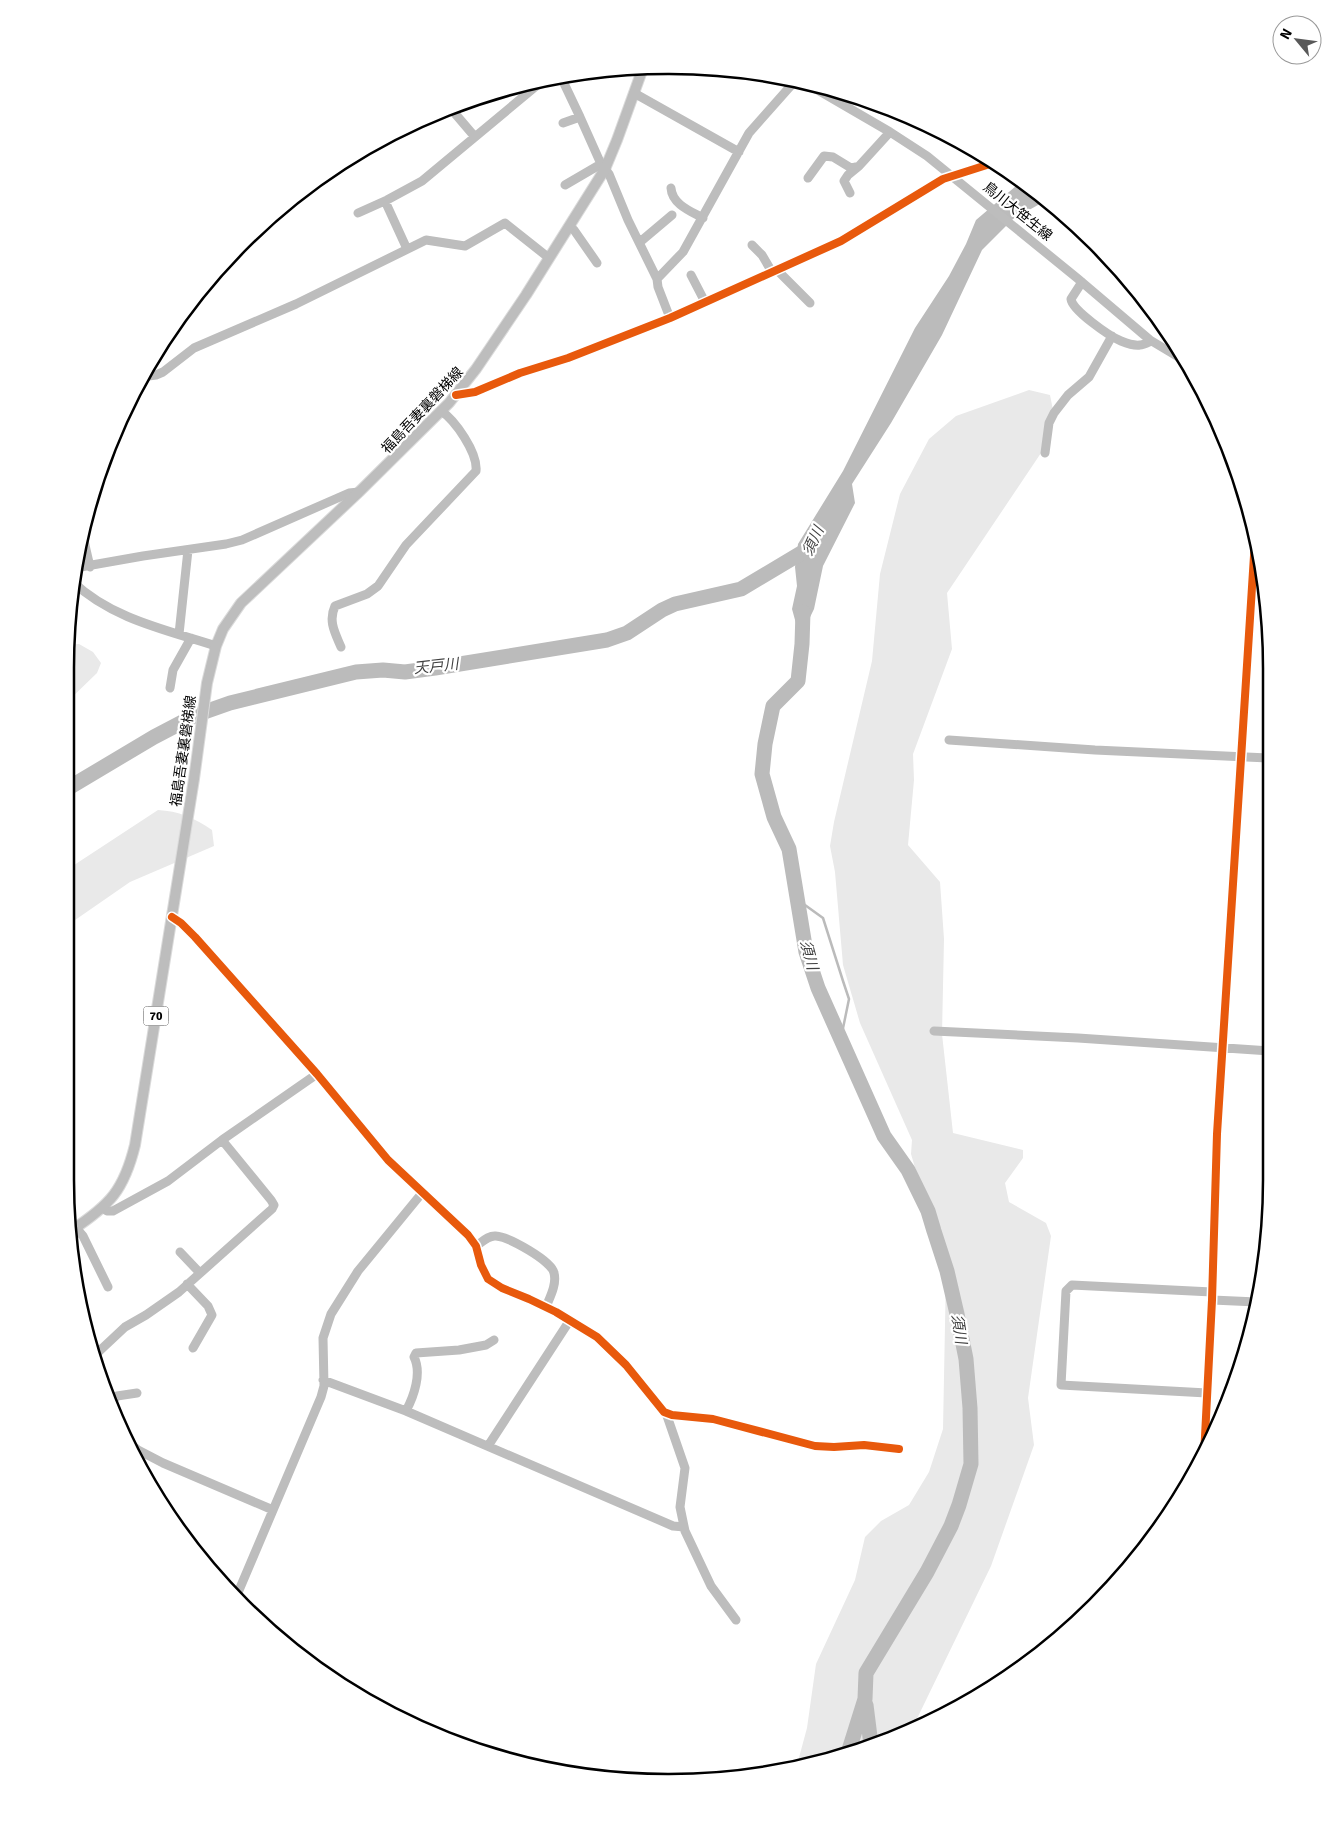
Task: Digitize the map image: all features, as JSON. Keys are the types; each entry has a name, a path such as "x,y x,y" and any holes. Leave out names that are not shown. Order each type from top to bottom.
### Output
{"main road":[{"name":"福島吾妻裏磐梯線","path":"76,1224 102,1208 120,1187 129,1169 135,1145 172,917 207,683 216,646 226,623 241,604 359,492 456,395 497,340 569,226 603,167 641,75"}],"street":[{"path":"564,83 603,167 609,174 628,220 657,278 658,288 670,318"},
{"path":"657,278 684,252 748,133 790,86"},
{"path":"358,214 422,180 531,90"},
{"path":"634,93 739,152"},
{"name":"鳥川大笹生線","path":"827,96 890,132 952,176 1080,280 1151,341 1173,354"},
{"path":"455,114 475,137"},
{"path":"563,123 580,118"},
{"path":"850,193 844,181 890,132"},
{"path":"808,178 824,156 832,157 852,168 859,166"},
{"path":"456,395 474,392 520,373 576,355 670,318 841,241 925,190 952,176 985,165"},
{"path":"565,185 603,167"},
{"path":"671,188 673,196 679,203 703,218"},
{"path":"385,201 407,249"},
{"path":"640,242 672,215"},
{"path":"150,376 163,372 194,348 296,304 426,240 465,246 505,223 549,258"},
{"path":"569,226 574,230 597,263"},
{"path":"752,245 775,271 810,303"},
{"path":"691,274 705,302"},
{"path":"1080,280 1071,299 1072,305 1121,341 1139,345 1151,341"},
{"path":"1045,454 1049,423 1054,413 1068,395 1089,377 1112,336"},
{"path":"341,648 332,626 331,614 335,606 374,590 406,545 476,471 475,461 462,433 449,416 441,411"},
{"path":"83,567 242,540 350,493 359,492"},
{"path":"86,549 90,567"},
{"path":"179,634 188,550"},
{"path":"1205,1436 1212,1296 1216,1150 1254,563"},
{"path":"80,587 96,600 119,614 216,646"},
{"path":"170,688 174,670 191,638"},
{"path":"949,740 1095,750 1263,758"},
{"path":"172,917 195,937 317,1074 388,1160 468,1235 476,1246 480,1265 488,1279 502,1288 546,1307 586,1329 605,1344 626,1365 661,1410 672,1415 713,1419 816,1446 864,1445 899,1449"},
{"path":"934,1031 1263,1050"},
{"path":"102,1208 107,1211 113,1211 168,1181 222,1140 317,1074"},
{"path":"99,1351 125,1327 162,1304 187,1284 272,1210 274,1205 222,1140"},
{"path":"239,1591 324,1386 323,1338 331,1314 358,1271 422,1193"},
{"path":"76,1229 83,1236 108,1287"},
{"path":"476,1246 488,1237 499,1236 522,1247 549,1264 555,1277 546,1307"},
{"path":"180,1252 200,1273"},
{"path":"187,1284 208,1306 212,1315 193,1348"},
{"path":"1207,1393 1062,1385 1066,1291 1072,1285 1212,1296 1251,1301"},
{"path":"488,1446 570,1320"},
{"path":"406,1411 416,1385 417,1363 414,1357 416,1353 459,1350 486,1345 494,1340"},
{"path":"324,1380 406,1411 673,1526 684,1527"},
{"path":"115,1398 117,1396 137,1393"},
{"path":"666,1413 685,1468 680,1507 684,1527 697,1560 711,1586 736,1620"},
{"path":"138,1449 163,1463 273,1510"}],"shaded area":[{"path":"1029,390 1050,395 1053,410 1043,450 947,593 952,649 913,754 914,780 908,845 940,882 944,939 942,1034 953,1133 1023,1150 1023,1158 1005,1183 1009,1202 1046,1223 1051,1236 1028,1398 1034,1445 991,1566 916,1720 860,1743 798,1760 807,1728 816,1664 855,1580 865,1537 881,1521 909,1505 929,1472 943,1429 946,1273 911,1154 912,1140 860,1023 843,965 835,872 830,846 872,661 880,574 900,494 929,439 956,416"},
{"path":"75,644 79,644 93,652 101,663 97,673 74,695 74,668"},
{"path":"158,810 193,819 212,830 214,846 130,882 74,921 74,865"}],"water":[{"path":"1016,186 1040,204 1013,219 982,250 942,335 891,423 852,484 855,503 823,566 814,609 800,638 792,609 797,586 795,567 798,544 843,471 915,328 949,276 976,220"}],"waterway":[{"name":"天戸川","path":"74,785 154,737 196,715 230,703 356,672 383,670 405,672 607,640 627,633 662,610 675,604 741,589 808,549"},
{"name":"須川","path":"803,612 798,681 773,706 765,744 762,774 774,817 789,849 806,952 818,988 884,1136 908,1170 928,1211 947,1271 957,1314 966,1359 970,1408 971,1464 959,1505 951,1526 927,1572 866,1673 865,1699 850,1746"},
{"path":"798,900 823,918 849,999 841,1038"},
{"path":"866,1705 870,1739"}],"cycle path":[{"path":"456,395 475,392 520,373 568,358 670,318 841,241 943,179 985,165"},
{"path":"1205,1436 1212,1300 1217,1134 1254,562"},
{"path":"172,917 195,937 317,1074 388,1160 468,1235 476,1246 481,1265 488,1279 502,1288 556,1312 597,1337 626,1365 664,1412 672,1415 713,1419 815,1446 864,1445 899,1449"}]}
